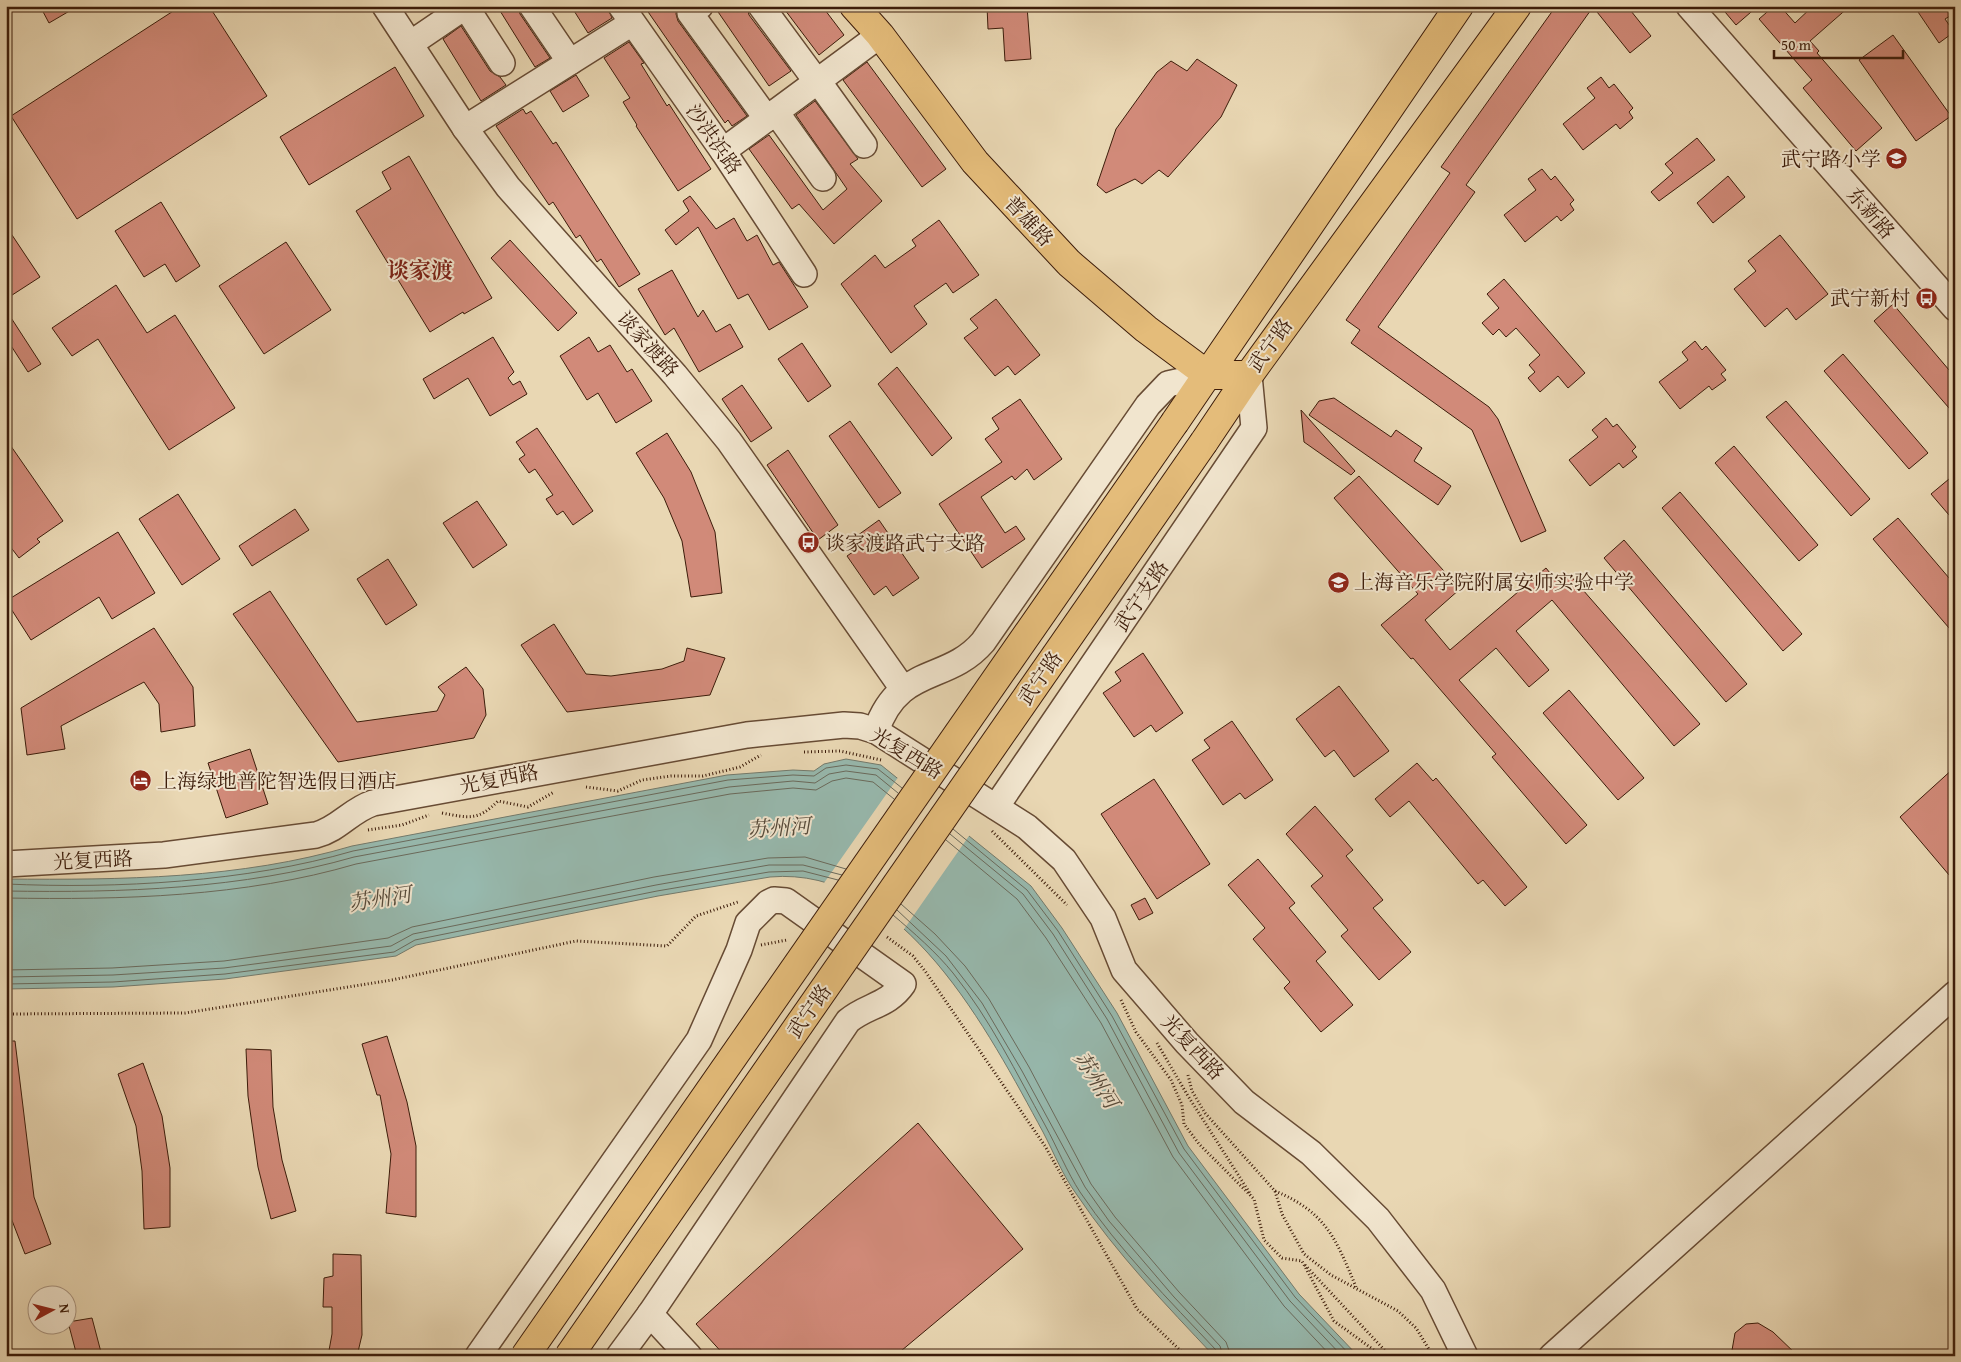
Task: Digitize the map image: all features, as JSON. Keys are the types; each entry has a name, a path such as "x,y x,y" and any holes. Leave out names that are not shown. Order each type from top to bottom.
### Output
{"main road":[{"name":"普雄路","path":"854,6 880,36 975,162 1028,221 1069,263 1146,329 1208,375"},
{"name":"武宁路","path":"525,1356 1208,375 1459,6"},
{"name":"武宁路","path":"569,1356 1249,375 1517,6"},
{"path":"1208,375 1249,375"}],"street":[{"name":"谈家渡路","path":"385,6 465,128 530,214 664,362 729,441 903,689"},
{"path":"410,44 466,6 502,63"},
{"path":"532,6 570,62"},
{"path":"700,6 690,13 771,116 823,178"},
{"path":"761,6 864,145"},
{"name":"东新路","path":"1689,6 1955,308"},
{"path":"465,128 570,62 626,15"},
{"name":"沙洪浜路","path":"626,15 723,152 804,274"},
{"path":"723,152 880,36"},
{"path":"876,731 890,701 903,689 961,660 978,648 1148,405 1168,384 1208,375"},
{"name":"武宁支路","path":"992,818 1254,428 1249,375"},
{"name":"光复西路","path":"6,864 164,856 316,835 328,832 362,806 373,803 692,743 824,726 860,726 876,731 992,818 1027,827 1064,860 1103,918 1124,970 1187,1042 1244,1102 1311,1153 1378,1219 1433,1290 1465,1356"},
{"path":"478,1356 699,1040 739,950 748,924 768,903 774,900 786,902 903,984 892,998 858,1013 848,1021 650,1314 619,1356"},
{"path":"1552,1356 1955,994"},
{"path":"650,1314 689,1356"}],"path":[{"path":"802,752 840,751 880,759 888,765"},
{"path":"579,787 618,791 642,780 703,776 740,767 764,753"},
{"path":"368,830 402,825 438,812 461,816 484,815 498,801 528,806 560,788"},
{"path":"992,818 1018,855 1070,908"},
{"path":"6,1014 185,1013 392,980 576,941 668,946 696,916 740,901"},
{"path":"884,936 913,956 925,971 1045,1146 1137,1309 1186,1356"},
{"path":"1117,993 1136,1032 1171,1080 1182,1105 1184,1124 1199,1144 1254,1200"},
{"path":"1154,1037 1188,1096 1254,1200 1264,1240 1282,1258 1302,1261 1390,1356"},
{"path":"1187,1042 1187,1070 1192,1092 1205,1114 1275,1191 1299,1201 1316,1214 1331,1232 1356,1287"},
{"path":"1275,1191 1282,1214 1304,1254 1331,1275 1398,1311 1416,1328 1433,1356"},
{"path":"1302,1261 1334,1321 1382,1356"}],"water":[{"name":"苏州河","path":"846,759 881,765 1031,886 1062,928 1117,1013 1188,1146 1299,1294 1358,1356 1214,1356 1142,1278 1108,1237 1072,1188 996,1049 968,1005 936,963 901,926 862,898 818,880 770,877 658,896 416,945 396,956 225,979 113,987 6,989 6,879 137,878 224,871 267,865 310,857 352,846 727,775 793,770 814,771 824,764"}],"pier":[{"path":"899,776 971,833 902,932 875,910 852,895 824,883"}],"building":[{"path":"40,6 78,6 49,23"},
{"path":"181,6 209,6 267,96 77,219 11,116"},
{"path":"497,6 518,6 520,14 550,58 535,67"},
{"path":"571,6 607,6 612,18 588,33"},
{"path":"644,6 677,6 676,14 678,21 747,116 732,126 728,120 725,123"},
{"path":"714,6 747,6 749,15 791,71 769,86"},
{"path":"782,6 822,6 844,35 819,55"},
{"path":"987,6 1027,6 1031,59 1005,61 1003,28 988,29"},
{"path":"1556,6 1627,6 1651,36 1630,53 1593,7 1466,185 1475,192 1378,327 1489,407 1498,419 1546,531 1521,542 1472,430 1351,343 1360,330 1346,320 1450,173 1441,167"},
{"path":"1720,6 1758,6 1736,25"},
{"path":"1774,6 1780,6 1795,23 1813,6 1850,6 1810,41 1819,51 1817,53 1882,128 1856,151 1803,88 1812,80 1759,19"},
{"path":"1914,6 1955,6 1955,13 1945,19 1954,32 1939,43"},
{"path":"461,26 490,71 500,77 506,85 481,101 443,39"},
{"path":"1893,35 1951,116 1916,141 1859,60"},
{"path":"629,42 644,63 641,64 667,106 669,104 711,169 678,191 636,126 623,102 630,98 604,58"},
{"path":"1197,59 1237,85 1221,117 1168,177 1159,170 1142,184 1135,179 1106,193 1097,185 1116,129 1157,72 1171,61 1187,71"},
{"path":"867,62 946,169 922,187 843,80"},
{"path":"395,67 424,116 309,185 280,137"},
{"path":"576,75 589,96 563,112 550,91"},
{"path":"1601,77 1609,88 1614,84 1633,108 1629,112 1633,118 1620,129 1616,124 1583,150 1563,124 1595,98 1587,88"},
{"path":"815,101 858,159 850,164 882,201 834,244 799,204 792,209 749,149 769,135 823,210 847,189 796,115"},
{"path":"523,109 526,114 531,111 553,144 556,142 640,274 619,287 601,259 597,262 580,235 576,238 553,202 549,205 496,126"},
{"path":"1697,138 1715,160 1659,201 1651,192 1673,173 1665,164"},
{"path":"409,156 492,298 464,314 463,312 430,332 356,211 391,189 382,172"},
{"path":"1542,169 1551,180 1555,176 1574,200 1570,204 1574,210 1561,221 1557,216 1525,242 1504,215 1536,190 1528,179"},
{"path":"1728,176 1745,197 1713,223 1697,203"},
{"path":"690,196 716,229 734,218 747,241 757,235 773,265 779,262 808,307 769,330 748,294 738,299 698,227 676,245 665,230 689,211 683,201"},
{"path":"161,202 200,266 176,282 165,264 144,277 115,231"},
{"path":"939,220 979,275 953,293 946,283 914,306 927,324 891,353 841,284 875,255 885,268 916,246 912,240"},
{"path":"6,226 40,277 6,299"},
{"path":"1780,235 1828,294 1796,320 1787,308 1765,327 1734,289 1756,271 1748,261"},
{"path":"510,240 577,313 558,331 491,258"},
{"path":"286,242 331,310 264,354 219,286"},
{"path":"672,270 698,317 703,310 716,332 730,324 743,347 699,372 674,328 665,335 638,289"},
{"path":"1504,279 1585,373 1568,388 1558,376 1540,392 1528,378 1535,372 1529,365 1540,355 1516,328 1506,337 1499,329 1493,335 1482,323 1499,308 1487,294"},
{"path":"116,285 147,333 175,315 235,408 169,450 98,339 72,356 52,328"},
{"path":"996,299 1040,355 1015,375 1008,366 995,376 964,338 978,328 970,319"},
{"path":"1893,304 1955,377 1955,415 1874,321"},
{"path":"6,310 41,364 28,372 6,338"},
{"path":"493,337 514,372 508,378 513,385 520,381 527,394 490,416 468,378 434,399 423,379"},
{"path":"589,337 598,352 610,345 627,372 632,369 652,401 616,423 598,393 587,400 560,356"},
{"path":"1695,341 1702,350 1706,346 1726,370 1721,374 1726,380 1712,390 1709,386 1680,409 1659,382 1688,360 1682,352"},
{"path":"802,343 831,386 808,402 778,359"},
{"path":"1843,354 1928,453 1909,469 1824,371"},
{"path":"897,367 952,438 932,456 878,384"},
{"path":"742,385 772,428 751,442 722,399"},
{"path":"1334,398 1391,437 1396,430 1422,448 1414,461 1451,486 1438,505 1309,415 1319,401"},
{"path":"1020,399 1062,459 1034,480 1027,469 1015,480 1012,476 981,497 1005,533 1016,526 1025,539 982,568 939,504 1002,462 985,439 999,429 992,418"},
{"path":"1786,401 1870,499 1851,516 1766,417"},
{"path":"1301,410 1355,471 1351,475 1304,442"},
{"path":"1606,418 1613,427 1617,424 1636,447 1632,451 1637,457 1623,468 1619,463 1590,486 1569,460 1598,437 1592,430"},
{"path":"850,421 901,493 879,508 829,436"},
{"path":"537,428 593,511 573,525 563,511 557,515 546,499 553,495 535,469 529,473 519,459 525,455 516,442"},
{"path":"667,433 691,472 715,532 722,593 691,597 682,541 664,498 636,453"},
{"path":"6,439 63,521 37,539 40,542 19,558 6,541"},
{"path":"1734,446 1818,545 1799,561 1715,463"},
{"path":"788,450 838,525 818,540 767,465"},
{"path":"1955,474 1955,522 1931,494"},
{"path":"1359,476 1460,589 1425,620 1450,650 1546,568 1558,583 1569,574 1700,724 1674,746 1552,600 1516,631 1549,670 1529,687 1496,648 1459,680 1587,825 1566,844 1492,757 1496,754 1413,658 1411,659 1381,625 1418,594 1334,498"},
{"path":"1680,492 1802,634 1783,651 1662,508"},
{"path":"178,494 220,559 182,585 139,519"},
{"path":"477,501 507,545 473,568 443,523"},
{"path":"295,509 309,530 252,566 239,546"},
{"path":"1898,518 1955,585 1955,635 1873,539"},
{"path":"879,520 919,578 893,596 886,586 874,595 847,556 860,547 854,538"},
{"path":"118,532 155,593 112,619 99,597 31,640 6,601"},
{"path":"1624,540 1747,684 1726,702 1604,558"},
{"path":"388,559 417,605 386,625 357,579"},
{"path":"270,591 357,722 437,711 445,695 438,687 466,667 483,689 486,715 474,738 338,762 233,614"},
{"path":"554,624 586,674 611,676 662,669 684,661 687,648 725,658 710,695 567,712 521,645"},
{"name":"上海绿地普陀智选假日酒店","path":"154,628 193,687 195,726 161,732 159,704 144,682 61,726 65,749 27,755 21,708"},
{"path":"1143,653 1183,713 1156,732 1151,725 1134,737 1103,693 1121,681 1115,672"},
{"path":"1339,686 1389,751 1354,777 1334,750 1325,757 1296,719"},
{"path":"1569,690 1644,778 1618,800 1543,713"},
{"path":"1232,721 1273,780 1245,799 1240,793 1223,805 1192,760 1210,748 1204,740"},
{"path":"250,749 268,804 226,818 208,763"},
{"path":"1417,763 1433,781 1436,778 1527,887 1505,906 1483,880 1478,884 1409,801 1390,817 1375,799"},
{"path":"1955,767 1955,882 1900,817"},
{"path":"1154,779 1210,864 1157,899 1101,814"},
{"path":"1315,806 1353,850 1346,856 1383,900 1373,908 1411,952 1379,980 1341,936 1348,930 1311,886 1323,876 1286,834"},
{"path":"1258,859 1295,903 1289,908 1326,952 1316,961 1353,1005 1321,1032 1284,988 1290,982 1253,939 1265,928 1228,885"},
{"path":"1145,898 1153,913 1139,920 1131,905"},
{"path":"387,1036 407,1102 416,1146 416,1217 386,1213 391,1154 380,1095 377,1095 362,1044"},
{"path":"6,1041 15,1041 34,1197 51,1244 25,1254 6,1205"},
{"path":"246,1049 271,1050 273,1107 282,1160 296,1211 271,1219 258,1167 248,1096"},
{"path":"143,1063 162,1116 170,1168 170,1227 144,1229 142,1171 136,1126 118,1074"},
{"path":"918,1123 1023,1249 895,1356 725,1356 696,1324"},
{"path":"333,1254 361,1255 362,1335 357,1356 328,1356 332,1334 332,1307 323,1307 324,1278 333,1276"},
{"path":"92,1318 102,1356 77,1356 71,1334 78,1334 78,1320"},
{"path":"1758,1323 1773,1332 1798,1356 1731,1356 1735,1333 1746,1324"}],"place":[{"name":"武宁路小学","path":"1897,159"},
{"name":"武宁新村","path":"1926,298"},
{"name":"谈家渡路武宁支路","path":"809,543"},
{"name":"上海音乐学院附属安师实验中学","path":"1338,582"},
{"name":"上海绿地普陀智选假日酒店","path":"141,781"}],"district":[{"name":"谈家渡","path":"420,270"}]}
